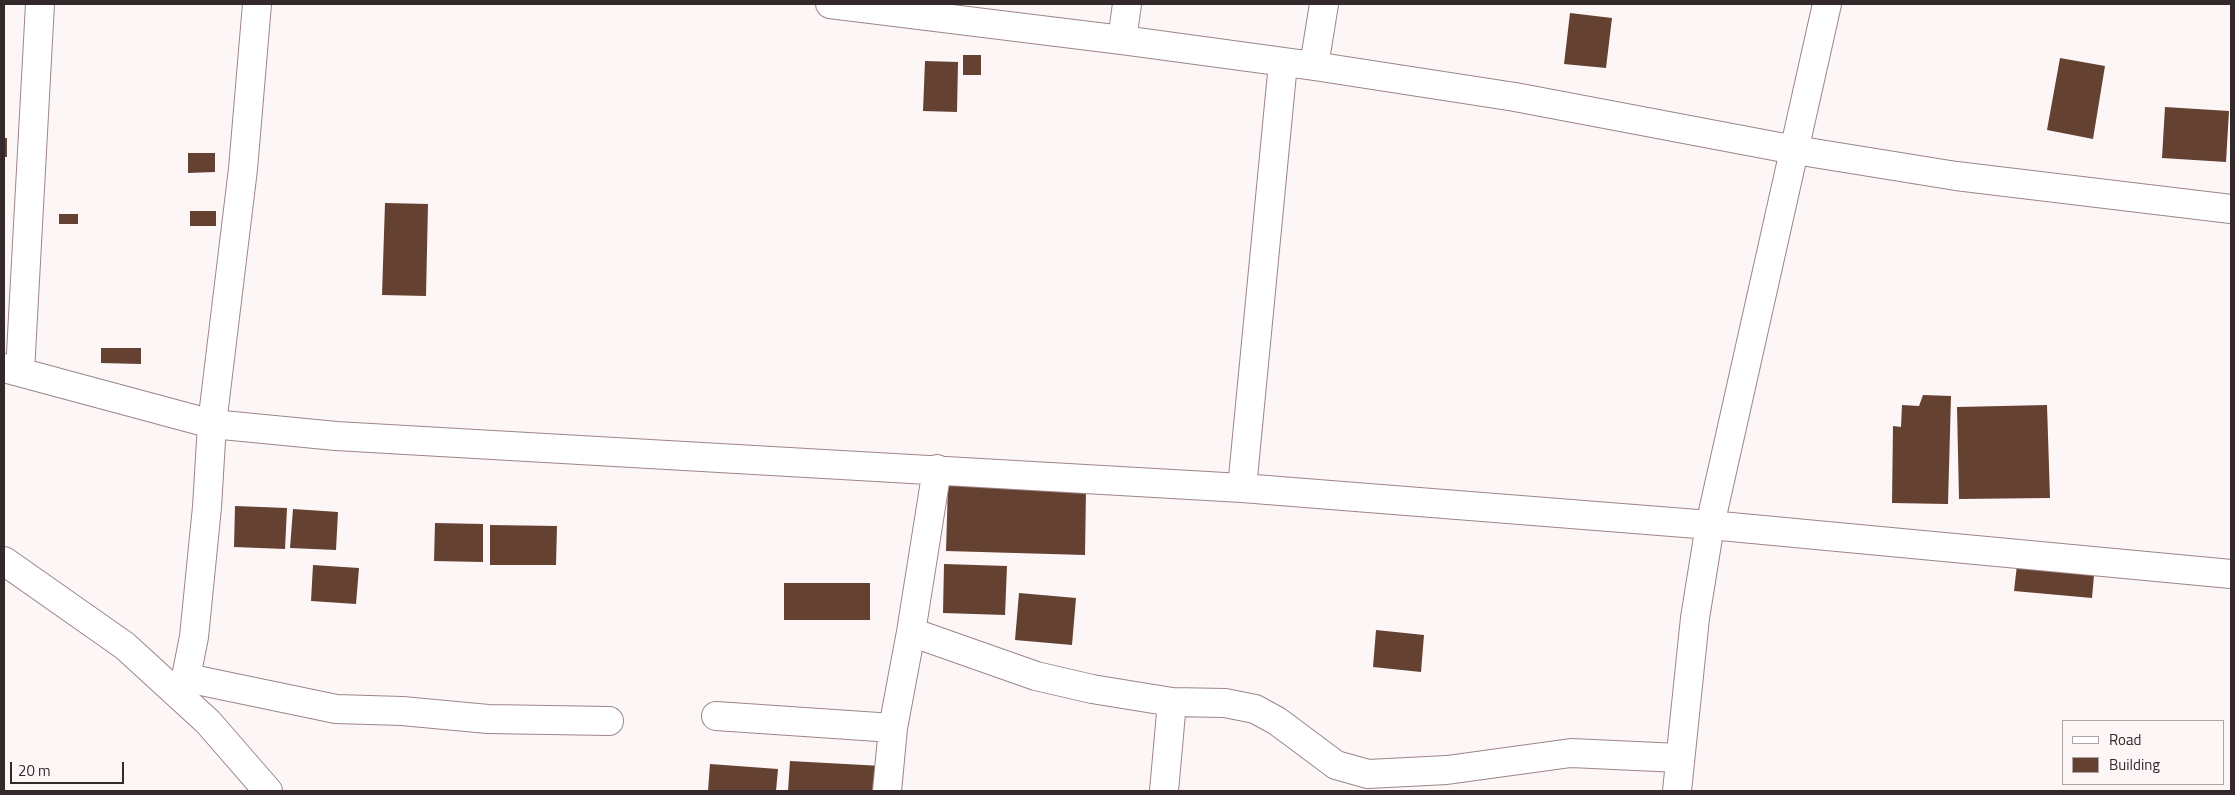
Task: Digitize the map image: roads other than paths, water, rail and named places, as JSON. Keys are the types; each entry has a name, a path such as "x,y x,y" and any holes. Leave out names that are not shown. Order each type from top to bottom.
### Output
{"street":[{"path":"40,4 12,370 212,424 385,439 804,464 937,469 1242,488 1710,524 2231,574"},
{"path":"185,687 194,637 212,424 243,169 257,4"},
{"path":"830,4 960,12 1122,40 1314,66 1515,97 1795,150 1956,176 2231,210"},
{"path":"1122,40 1127,4"},
{"path":"1314,66 1324,4"},
{"path":"1677,791 1679,758 1696,618 1710,524 1827,4"},
{"path":"1242,488 1283,63"},
{"path":"887,791 893,728 911,632 937,469"},
{"path":"4,561 185,687 208,722 268,791"},
{"path":"911,632 1036,676 1092,689 1172,702 1225,703 1255,709 1277,721 1336,765 1368,774 1447,770 1571,753 1679,758"},
{"path":"185,687 336,709 402,711 488,719 609,721"},
{"path":"1164,791 1172,702"},
{"path":"716,716 893,728"}]}
